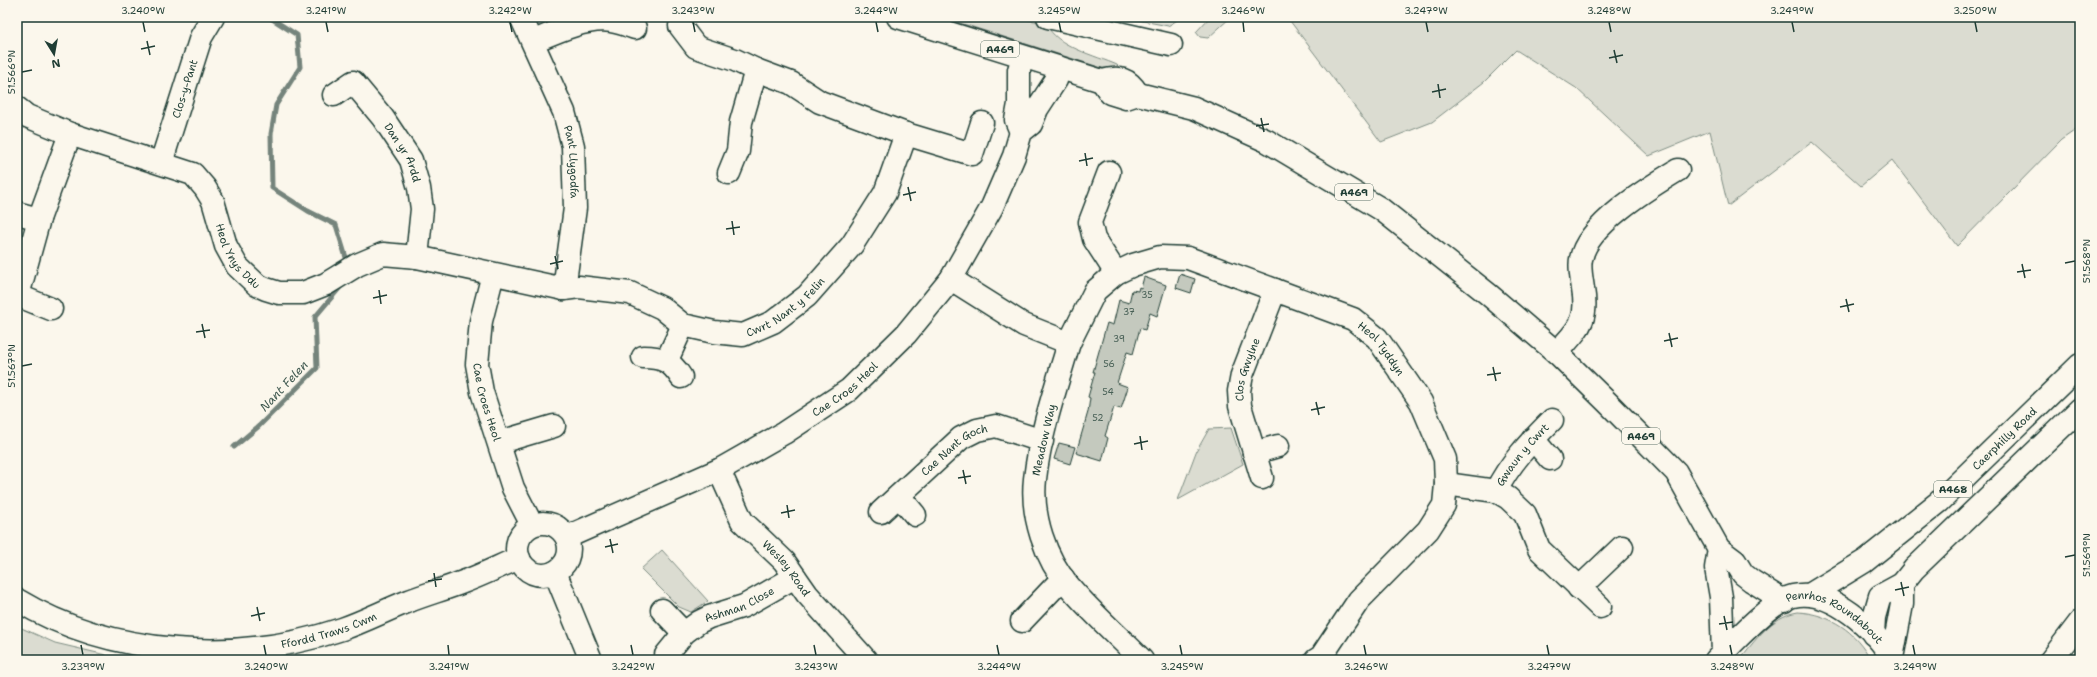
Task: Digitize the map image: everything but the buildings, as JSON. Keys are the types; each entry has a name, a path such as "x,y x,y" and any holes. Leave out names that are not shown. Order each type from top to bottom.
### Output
{"street":[{"name":"Clos-y-Pant","path":"161,164 201,37 213,17"},
{"name":"A469","path":"898,17 1102,81 1114,77 1131,83 1138,94 1194,108 1267,141 1381,209 1488,294 1557,353 1676,472 1719,550 1735,561 1743,574 1784,601"},
{"path":"1048,17 1171,45"},
{"name":"Pant Llygodfa","path":"523,19 564,112 574,146 575,208 564,289"},
{"path":"534,41 561,30 592,22 610,21 635,28"},
{"path":"680,26 696,47 735,60 756,70 791,83 820,102 906,134 972,154 982,124"},
{"name":"Cae Croes Heol","path":"1021,132 1016,120 1019,104 1019,70 1023,56"},
{"name":"Cae Croes Heol","path":"566,537 719,470 784,433 848,390 906,334 951,279 992,207 1014,156 1021,132 1031,124 1037,109 1056,80 1060,68"},
{"path":"729,173 738,151 741,122 756,70"},
{"name":"Dan yr Ardd","path":"334,95 353,82 383,118 411,160 419,188 422,209 417,257"},
{"name":"Heol Ynys Ddu","path":"17,108 27,116 70,134 193,174 205,188 213,201 226,246 237,266 257,285 266,290 279,293 303,293 326,284 357,265 384,254 417,257 493,274"},
{"path":"51,309 18,298 39,219 70,134"},
{"name":"Cwrt Nant y Felin","path":"493,274 564,289 579,288 630,293 662,308 683,325 714,332 743,335 773,322 807,296 852,245 885,193 906,134"},
{"path":"1557,353 1581,325 1586,312 1580,259 1587,243 1597,229 1642,192 1678,170"},
{"path":"1109,172 1090,222 1094,239 1116,273"},
{"path":"17,213 39,219"},
{"name":"Heol Tyddyn","path":"1068,343 1095,291 1116,273 1133,265 1160,257 1188,258 1276,290 1353,319 1377,338 1421,402 1445,459 1446,484 1444,505 1428,530 1359,600 1321,657 1316,660"},
{"name":"Cae Croes Heol","path":"493,274 481,321 477,364 482,392 500,442 513,488 532,525"},
{"path":"951,279 1024,325 1068,343"},
{"name":"Clos Gwylne","path":"1262,478 1240,406 1239,391 1242,375 1276,290"},
{"path":"667,360 683,325"},
{"name":"Meadow Way","path":"1068,343 1042,441 1035,480 1036,512 1046,550 1068,586 1142,660"},
{"path":"643,357 658,357 667,360 681,377"},
{"name":"Caerphilly Road","path":"1811,594 1865,561 1939,502 2080,365"},
{"name":"A468","path":"1873,634 1874,617 1880,596 1902,584 1914,569 2080,409"},
{"name":"Gwaun y Cwrt","path":"1496,491 1504,474 1533,439 1552,420"},
{"path":"500,442 554,426"},
{"name":"Cae Nant Goch","path":"881,512 960,438 977,430 996,426 1042,441"},
{"path":"1533,439 1550,458"},
{"path":"1254,452 1278,446"},
{"name":"Wesley Road","path":"719,470 742,521 784,561 807,594 864,660"},
{"name":"Gwaun y Cwrt","path":"1446,484 1496,491 1508,498 1525,514 1539,549 1600,607"},
{"path":"899,496 915,515"},
{"path":"548,523 556,525 566,537 569,545 566,561 555,572 543,574 531,572 525,568 518,558 517,544 520,536 532,525 548,523"},
{"path":"1580,588 1622,547"},
{"path":"1719,550 1716,568 1721,597 1720,657"},
{"name":"Ffordd Traws Cwm","path":"17,600 36,612 82,630 186,655 275,644 342,629 410,601 462,583 518,558"},
{"path":"555,572 591,660"},
{"name":"Ashman Close","path":"666,655 684,633 709,617 758,600 795,577"},
{"path":"1022,621 1063,578"},
{"path":"1892,659 1902,604 1902,584"},
{"name":"Penrhos Roundabout","path":"1720,657 1753,623 1784,601 1792,596 1811,594 1850,611 1885,646 1892,659"},
{"path":"662,610 684,633"},
{"path":"2051,660 2080,622"}],"shaded area":[{"path":"941,17 1016,17 1047,24 1051,32 1058,38 1077,49 1117,65 1121,70 1121,74"},
{"path":"1123,17 1182,17 1168,26"},
{"path":"1210,17 1231,17 1208,38 1200,37 1196,32"},
{"path":"1287,17 2080,17 2080,127 2061,140 1957,246 1892,160 1861,186 1812,142 1728,206 1710,131 1649,156 1576,88 1516,50 1484,82 1432,122 1381,142"},
{"path":"1231,428 1243,464 1178,500 1196,452 1209,429"},
{"path":"662,550 708,601 691,612 679,607 641,569"},
{"path":"1798,612 1821,616 1841,626 1858,641 1871,660 1739,660 1764,630 1788,614"},
{"path":"17,626 55,643 106,655 106,660 17,660"}],"waterway":[{"name":"Nant Felen","path":"269,17 297,35 300,67 276,105 271,134 272,188 308,211 336,225 348,264"},
{"name":"Nant Felen","path":"234,447 259,426 317,368 315,317 343,284"}]}
